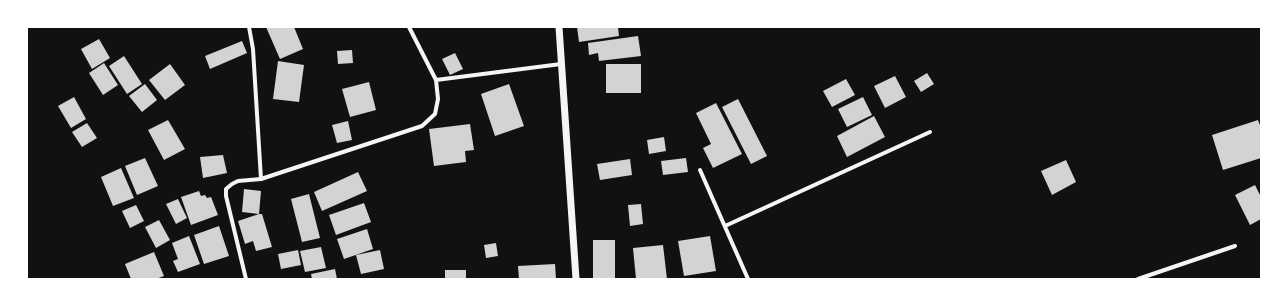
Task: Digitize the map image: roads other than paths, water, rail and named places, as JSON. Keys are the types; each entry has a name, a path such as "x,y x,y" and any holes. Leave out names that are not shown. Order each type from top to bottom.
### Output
{"street":[{"path":"249,27 253,49 261,179"},
{"path":"246,279 226,196 226,189 238,181 261,179 422,126 435,114 438,99 436,80 409,27"},
{"path":"559,27 576,279"},
{"path":"436,80 561,64"},
{"path":"725,226 930,132"},
{"path":"700,170 748,279"},
{"path":"1138,279 1235,246"}]}
